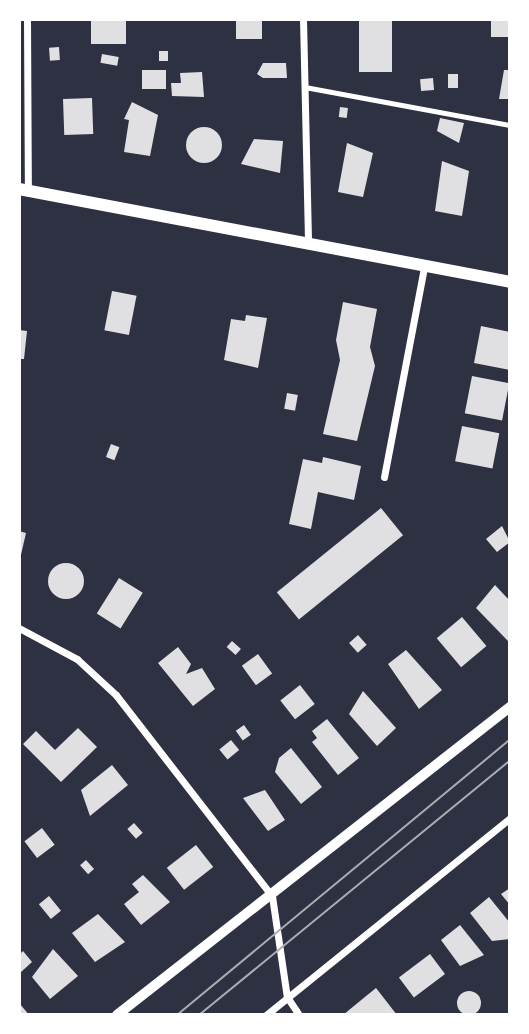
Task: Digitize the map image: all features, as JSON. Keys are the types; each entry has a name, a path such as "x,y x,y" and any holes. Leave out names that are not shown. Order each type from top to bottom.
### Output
{"main road":[{"path":"23,189 510,282"}],"street":[{"path":"23,189 27,19"},
{"path":"303,19 308,245"},
{"path":"384,477 424,267"},
{"path":"19,628 77,659 116,695 272,895 287,997 299,1015"},
{"path":"117,1015 510,707"},
{"path":"266,1015 510,818"}],"lane":[{"path":"305,87 510,125"}],"building":[{"path":"236,19 262,19 262,39 236,39"},
{"path":"359,19 392,19 392,72 359,72"},
{"path":"491,19 510,19 510,37 491,37"},
{"path":"91,21 126,21 126,44 91,44"},
{"path":"59,47 60,60 50,61 49,48"},
{"path":"159,51 168,51 168,61 159,61"},
{"path":"102,54 119,57 117,66 100,63"},
{"path":"263,63 286,63 287,78 263,78 257,74"},
{"path":"142,70 166,70 166,89 142,89"},
{"path":"504,70 510,70 510,99 499,99"},
{"path":"202,72 204,97 172,96 171,83 181,83 180,73"},
{"path":"448,74 458,74 458,88 448,88"},
{"path":"433,78 434,90 421,91 420,79"},
{"path":"92,98 93,134 64,135 63,99"},
{"path":"132,102 158,115 150,156 124,152 129,120 124,119"},
{"path":"340,107 348,108 347,118 339,117"},
{"path":"440,118 464,123 459,143 437,131"},
{"path":"204,127 216,133 222,145 216,157 204,163 192,157 186,145 192,133"},
{"path":"254,139 283,141 280,173 241,164"},
{"path":"347,143 373,153 363,197 338,192"},
{"path":"442,161 469,171 462,216 435,211"},
{"path":"112,291 137,296 129,335 104,330"},
{"path":"343,302 377,309 370,347 375,366 357,441 323,434 340,360 336,340"},
{"path":"246,315 267,318 258,368 224,360 231,319 245,321"},
{"path":"481,326 510,332 510,370 474,363"},
{"path":"19,330 27,331 24,359 19,359"},
{"path":"472,376 509,383 502,421 465,413"},
{"path":"287,393 298,395 295,411 284,409"},
{"path":"462,426 499,433 492,469 455,461"},
{"path":"111,444 119,447 114,460 106,457"},
{"path":"323,457 361,466 354,500 318,492 311,529 289,524 303,459 322,463"},
{"path":"381,508 403,535 299,620 277,592"},
{"path":"502,526 510,542 497,552 486,539"},
{"path":"19,531 26,533 20,559 19,559"},
{"path":"66,563 78,569 84,581 78,593 66,599 54,593 48,581 54,569"},
{"path":"119,578 143,593 120,628 97,614"},
{"path":"495,585 510,601 508,641 476,608"},
{"path":"462,617 486,646 461,667 437,638"},
{"path":"358,635 367,645 358,653 349,643"},
{"path":"232,641 241,649 236,655 227,647"},
{"path":"178,647 191,664 186,674 202,668 215,689 193,706 158,663"},
{"path":"406,650 442,690 419,709 388,664"},
{"path":"258,654 272,673 256,685 242,666"},
{"path":"300,685 315,704 295,719 280,700"},
{"path":"363,691 396,728 377,746 349,714"},
{"path":"327,719 359,758 338,775 312,742 317,738 312,731"},
{"path":"244,725 251,735 243,741 236,731"},
{"path":"78,728 97,747 61,782 23,744 36,731 55,750"},
{"path":"231,740 239,750 228,760 219,749"},
{"path":"291,748 322,787 301,804 275,772 279,758"},
{"path":"112,765 128,785 90,816 81,790"},
{"path":"265,790 285,820 268,831 243,798"},
{"path":"134,823 143,833 136,839 127,829"},
{"path":"42,828 55,845 37,858 24,841"},
{"path":"196,845 213,867 184,890 167,868"},
{"path":"86,860 94,869 88,874 80,865"},
{"path":"143,875 170,902 141,925 124,904 139,892 132,884"},
{"path":"510,888 510,905 501,894"},
{"path":"49,896 61,911 51,919 39,904"},
{"path":"489,897 510,923 510,939 492,941 470,913"},
{"path":"98,914 125,942 95,962 72,933"},
{"path":"460,925 484,955 460,966 441,940"},
{"path":"53,949 78,976 50,999 32,977"},
{"path":"23,951 32,962 21,972 19,955"},
{"path":"430,954 445,974 414,997 399,977"},
{"path":"376,988 397,1015 343,1015 360,1001"},
{"path":"469,991 477,995 481,1003 477,1011 469,1015 461,1011 457,1003 461,995"},
{"path":"19,1003 25,1010 29,1015 19,1015"}],"tram line":[{"path":"177,1015 510,740"},
{"path":"199,1015 510,760"}]}
